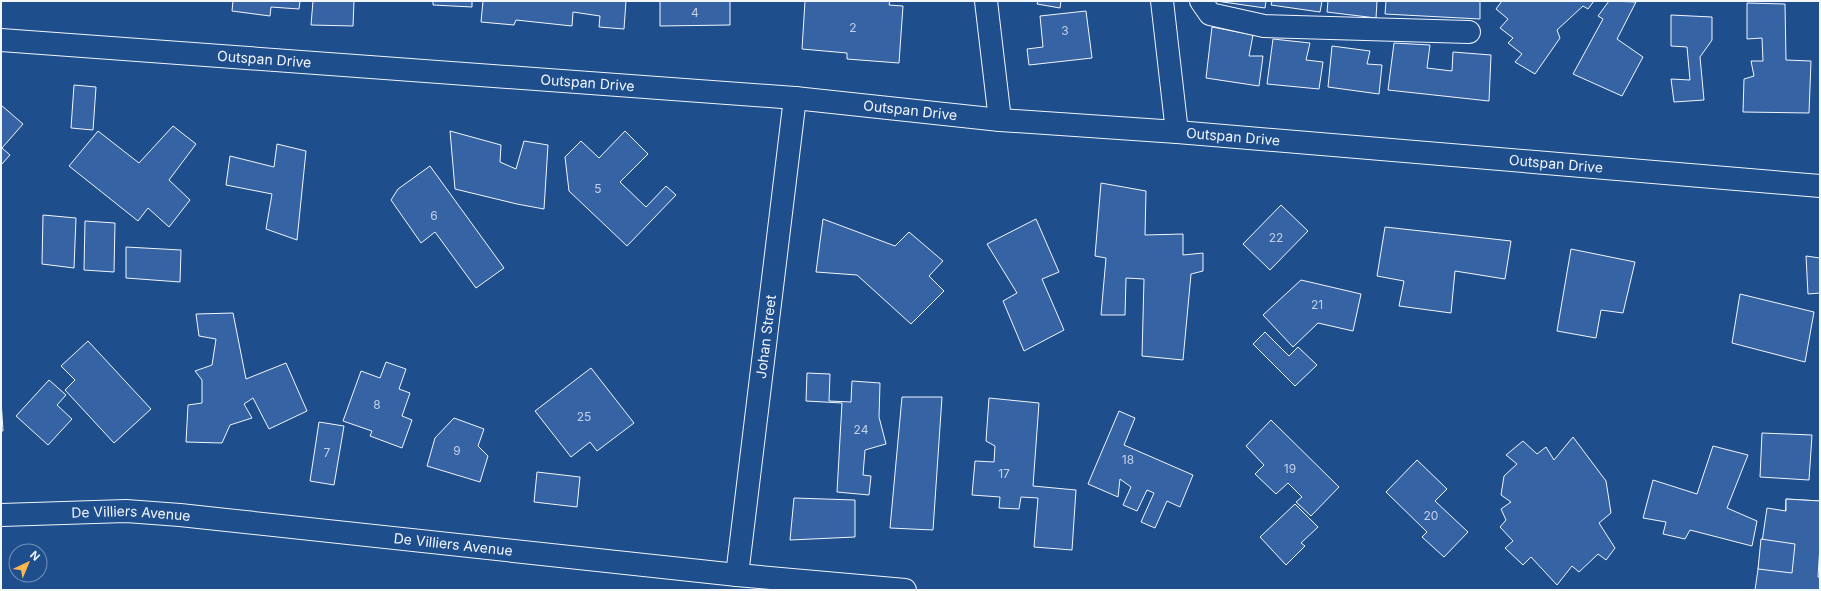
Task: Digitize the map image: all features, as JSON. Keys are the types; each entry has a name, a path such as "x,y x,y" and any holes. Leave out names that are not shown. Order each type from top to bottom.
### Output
{"street":[{"path":"986,1 1000,120"},
{"path":"1162,1 1176,132"},
{"path":"1201,1 1210,14 1264,26 1469,32"},
{"name":"Outspan Drive","path":"1,40 795,98 1000,120 1176,132 1820,186"},
{"name":"Johan Street","path":"737,575 795,98"},
{"name":"De Villiers Avenue","path":"1,515 126,511 180,515 737,575 905,590"}],"building":[{"path":"233,1 300,1 299,9 271,7 270,16 232,11"},
{"path":"313,1 354,1 353,26 311,25"},
{"path":"433,1 472,1 472,7 433,5"},
{"path":"483,1 626,1 624,29 599,27 600,16 573,12 572,26 516,20 514,25 481,22"},
{"path":"660,1 730,1 730,25 660,26"},
{"path":"805,1 890,1 889,5 903,6 899,63 847,59 847,53 802,49"},
{"path":"1038,1 1061,1 1060,8 1037,4"},
{"path":"1216,1 1266,1 1265,8"},
{"path":"1272,1 1322,1 1320,12 1271,5"},
{"path":"1328,1 1377,1 1376,18 1327,12"},
{"path":"1386,1 1480,1 1480,19 1385,14"},
{"path":"1502,1 1594,1 1588,9 1583,6 1557,30 1560,38 1535,74 1515,62 1522,54 1508,43 1513,38 1500,28 1508,19 1496,9"},
{"path":"1609,1 1636,2 1617,39 1643,57 1622,96 1573,74 1603,19 1598,16"},
{"path":"1747,3 1785,4 1786,60 1811,61 1809,113 1743,112 1744,79 1754,76 1751,61 1763,61 1762,38 1747,39"},
{"path":"1086,11 1092,58 1029,65 1027,49 1043,47 1040,16"},
{"path":"1671,15 1712,17 1712,40 1700,57 1704,100 1674,102 1671,79 1690,80 1687,47 1671,46"},
{"path":"1212,27 1253,35 1249,56 1263,56 1259,86 1206,78"},
{"path":"1273,39 1310,43 1306,60 1323,62 1319,89 1267,84"},
{"path":"1394,43 1430,45 1427,68 1452,71 1453,52 1491,55 1489,101 1388,90"},
{"path":"1332,46 1370,51 1367,64 1382,65 1379,94 1328,87"},
{"path":"74,85 96,87 93,130 71,128"},
{"path":"1,105 23,124 2,148 10,155 1,165"},
{"path":"173,126 196,144 169,180 190,200 169,227 148,208 138,221 69,166 98,131 139,163"},
{"path":"450,131 501,145 500,162 516,169 524,141 548,145 544,209 455,189"},
{"path":"625,131 648,154 620,182 646,207 666,186 676,195 627,246 569,191 565,157 581,141 599,158"},
{"path":"277,144 306,151 297,240 266,229 272,194 226,185 230,156 274,167"},
{"path":"430,166 504,268 476,288 435,232 421,243 391,200 398,189"},
{"path":"1101,183 1146,191 1145,235 1183,234 1183,255 1203,253 1203,271 1191,274 1183,360 1142,356 1144,279 1126,278 1125,315 1101,315 1106,258 1095,256"},
{"path":"1281,205 1308,231 1270,270 1243,244"},
{"path":"43,215 76,218 74,268 42,264"},
{"path":"823,219 895,246 909,232 943,261 929,276 944,291 911,324 857,275 816,272"},
{"path":"1036,219 1059,272 1042,279 1064,330 1024,351 1003,301 1017,293 987,244"},
{"path":"85,221 115,223 114,272 84,270"},
{"path":"1385,227 1511,241 1505,279 1455,271 1451,313 1399,306 1404,281 1377,276"},
{"path":"126,247 181,250 180,282 126,278"},
{"path":"1571,249 1635,262 1623,313 1601,310 1596,338 1557,331"},
{"path":"1806,256 1820,258 1820,293 1808,294"},
{"path":"1301,280 1361,294 1353,331 1318,323 1293,347 1263,315"},
{"path":"1740,294 1814,312 1805,362 1732,343"},
{"path":"233,313 246,379 286,363 307,411 269,429 253,398 244,404 252,418 230,425 222,443 186,442 188,405 202,403 202,380 195,371 212,365 216,339 199,336 196,314"},
{"path":"1265,332 1289,356 1298,347 1317,365 1295,386 1253,344"},
{"path":"88,341 151,409 114,443 65,390 75,380 61,366"},
{"path":"386,362 406,369 399,389 410,393 402,416 412,420 402,448 370,436 372,431 343,421 361,371 380,378"},
{"path":"591,368 634,423 597,451 590,442 571,457 535,411"},
{"path":"807,373 830,374 829,401 851,402 852,381 880,383 879,417 886,444 865,450 863,475 871,476 869,495 837,492 842,403 806,401"},
{"path":"49,380 66,395 57,405 72,419 48,445 16,416"},
{"path":"902,397 942,397 933,530 890,528"},
{"path":"989,398 1039,403 1033,486 1076,490 1072,550 1034,547 1038,498 1021,497 1019,509 999,508 1000,497 972,495 975,461 994,462 995,446 986,441"},
{"path":"1,400 3,431 1,431"},
{"path":"1119,411 1135,418 1124,445 1193,475 1180,507 1167,501 1155,528 1141,522 1154,493 1147,490 1137,511 1123,505 1131,487 1120,479 1118,497 1088,484"},
{"path":"454,418 484,429 478,446 488,456 480,482 427,466 435,438"},
{"path":"1271,420 1339,487 1311,516 1296,502 1302,497 1288,483 1276,494 1255,474 1264,465 1246,446"},
{"path":"319,422 344,426 334,485 310,481"},
{"path":"1762,433 1812,435 1809,480 1760,477"},
{"path":"1573,437 1606,481 1611,513 1599,523 1615,548 1606,560 1598,554 1579,572 1572,566 1557,585 1531,557 1523,565 1505,548 1513,541 1500,527 1506,520 1501,509 1511,502 1501,495 1504,476 1517,464 1506,455 1523,441 1537,454 1546,447 1554,460"},
{"path":"1713,446 1748,455 1727,508 1757,521 1752,546 1690,530 1685,539 1663,534 1666,522 1643,518 1653,480 1697,494"},
{"path":"1417,460 1447,489 1435,501 1468,532 1444,557 1422,537 1427,532 1386,492"},
{"path":"537,472 580,477 577,507 534,502"},
{"path":"794,498 855,500 855,537 790,540"},
{"path":"1786,499 1820,501 1820,545 1784,543"},
{"path":"1786,499 1820,501 1820,590 1755,590 1767,508 1786,511"},
{"path":"1295,504 1318,527 1301,543 1305,546 1286,565 1260,537"},
{"path":"1761,539 1795,544 1792,573 1758,569"},
{"path":"1820,545 1820,577 1818,577"}]}
